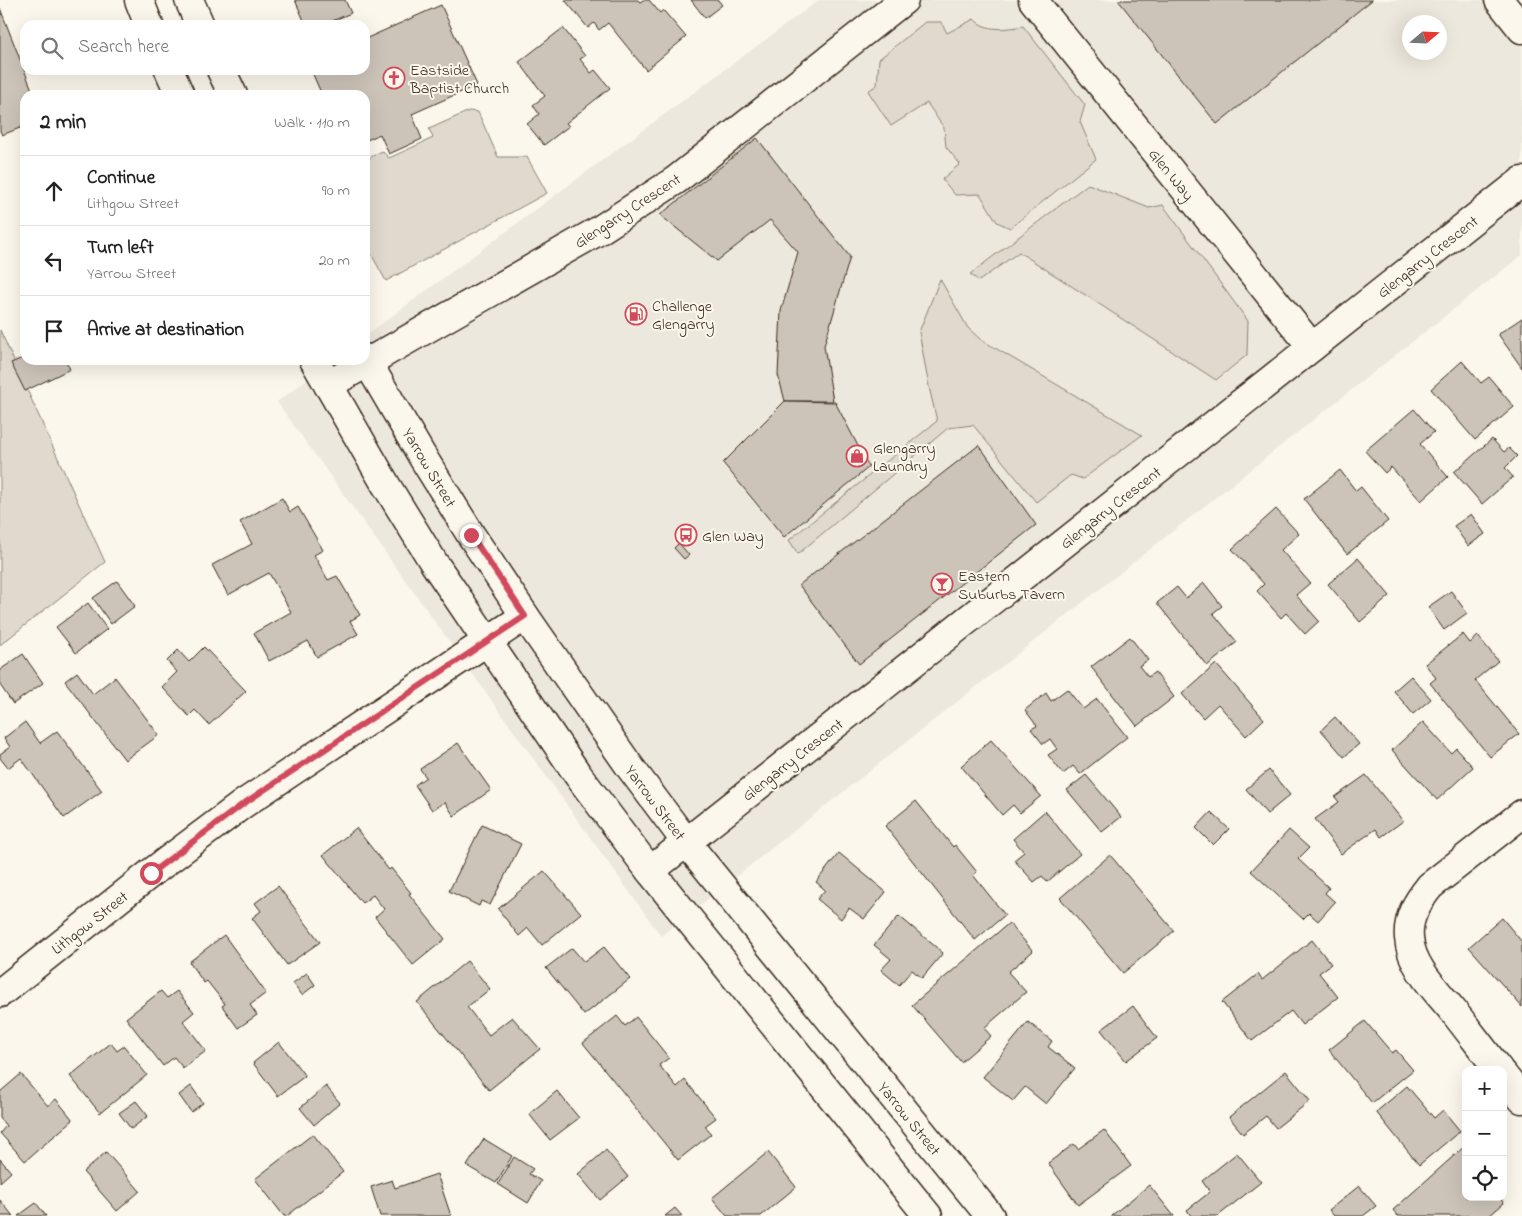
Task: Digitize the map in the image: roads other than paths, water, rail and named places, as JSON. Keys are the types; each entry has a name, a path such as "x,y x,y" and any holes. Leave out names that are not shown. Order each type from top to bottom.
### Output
{"street":[{"path":"139,0 147,20"},
{"path":"189,0 198,20"},
{"name":"Glengarry Crescent","path":"370,358 598,231 676,180 904,0"},
{"name":"Glen Way","path":"1033,0 1312,347"},
{"path":"1499,0 1522,29"},
{"path":"171,75 178,90"},
{"path":"223,75 231,90"},
{"name":"Glengarry Crescent","path":"650,871 1522,181"},
{"path":"317,365 420,540 578,775 650,871 928,1216"},
{"name":"Glengarry Crescent","path":"328,385 358,365"},
{"name":"Yarrow Street","path":"369,365 452,503 525,616 630,767 686,842 990,1216"},
{"name":"Lithgow Street","path":"0,993 151,873 243,804 525,616"},
{"path":"1496,1066 1426,978 1414,958 1408,938 1410,918 1418,901 1430,886 1522,814"},
{"path":"1507,1080 1522,1099"}],"place":[{"name":"Eastside Baptist Church","path":"394,78"},
{"name":"Challenge Glengarry","path":"636,314"},
{"name":"Glengarry Laundry","path":"857,456"},
{"name":"Glen Way","path":"686,535"},
{"name":"Eastern Suburbs Tavern","path":"942,584"}]}
